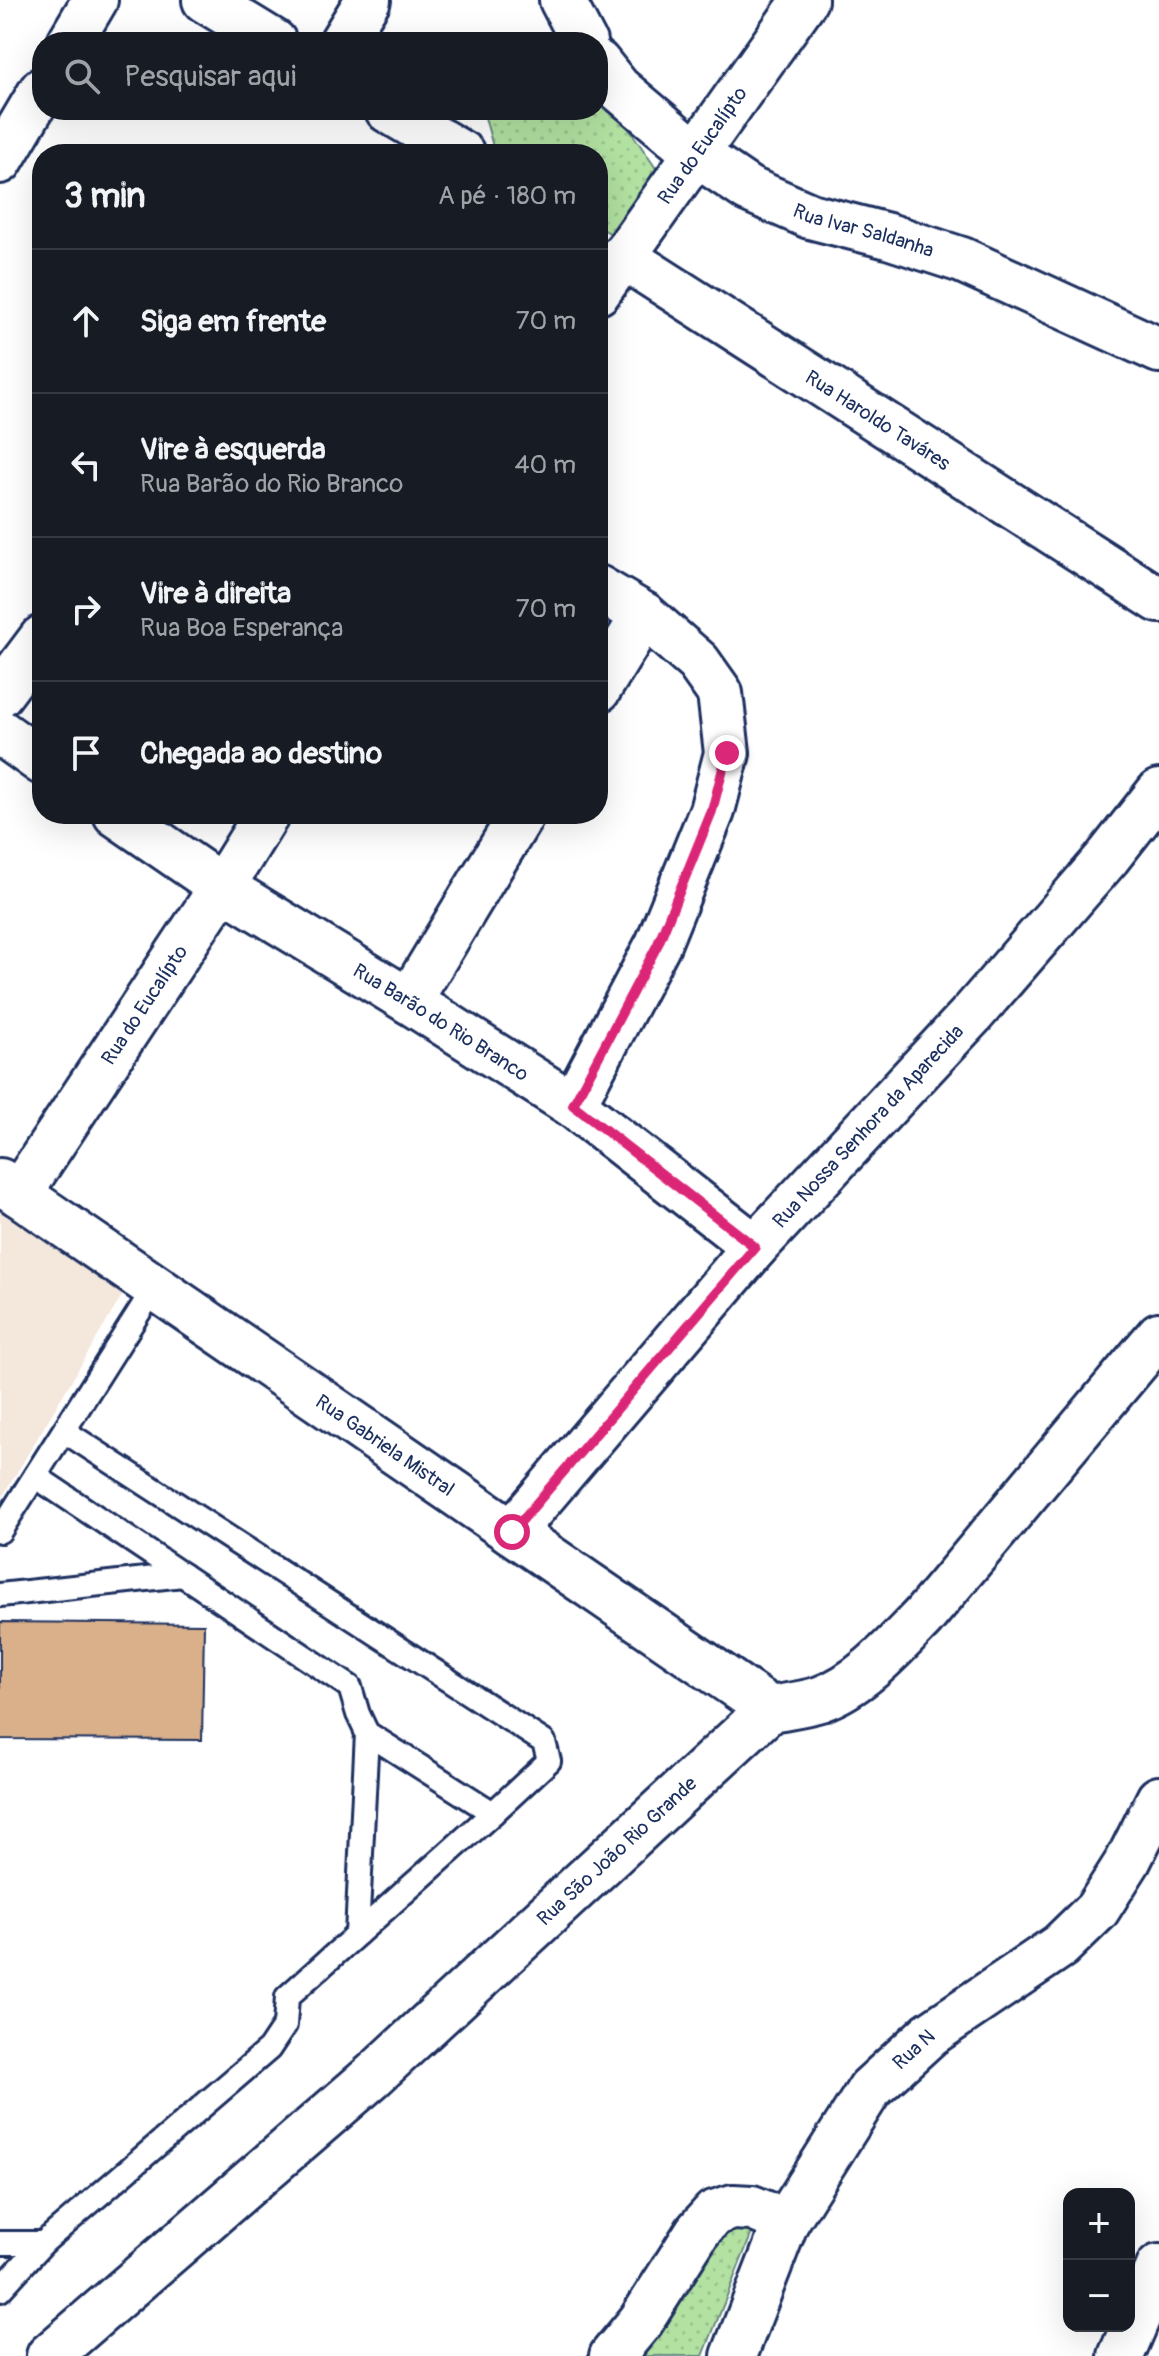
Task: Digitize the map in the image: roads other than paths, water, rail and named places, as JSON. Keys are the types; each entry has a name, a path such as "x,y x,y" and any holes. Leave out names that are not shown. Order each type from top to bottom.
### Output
{"street":[{"path":"76,32 95,0"},
{"path":"205,0 258,32"},
{"path":"348,32 368,0"},
{"path":"562,0 579,32"},
{"name":"Rua do Eucalípto","path":"610,247 695,153 805,0"},
{"name":"Rua Ivar Saldanha","path":"608,76 618,88 695,153 748,189 810,216 888,236 962,260 1159,350"},
{"path":"0,161 32,107"},
{"path":"401,120 433,144"},
{"name":"Rua Haroldo Taváres","path":"610,247 1159,600"},
{"path":"573,1105 658,944 712,811 727,753 720,693 698,662 644,615 608,594"},
{"path":"608,674 644,615"},
{"path":"32,659 1,725 32,753"},
{"name":"Rua Nossa Senhora da Aparecida","path":"512,1532 755,1247 973,1013 1108,857 1159,792"},
{"name":"Rua Barão do Rio Branco","path":"131,824 222,887 573,1105 755,1247"},
{"name":"Rua do Eucalípto","path":"10,1188 222,887 261,824"},
{"path":"409,1001 516,824"},
{"name":"Rua Gabriela Mistral","path":"10,1188 770,1709"},
{"path":"770,1709 821,1699 852,1681 886,1654 923,1617 1159,1335"},
{"name":"Rua São João Rio Grande","path":"49,2356 374,2075 770,1709"},
{"name":"Rua N","path":"734,2356 786,2222 870,2089 930,2034 1060,1946 1097,1910 1128,1861 1159,1799"},
{"path":"612,2356 641,2321 698,2231 714,2213 733,2207 752,2208 786,2222"},
{"path":"1121,2356 1159,2267"}],"lane":[{"path":"0,1531 155,1287"},
{"path":"0,2290 43,2243 269,2049 285,2025 287,1997 549,1761 544,1742 64,1431"},
{"path":"35,1476 350,1687 367,1733 357,1934"},
{"path":"0,1595 183,1575"},
{"path":"367,1733 493,1813"},
{"path":"0,2243 43,2243"}]}
